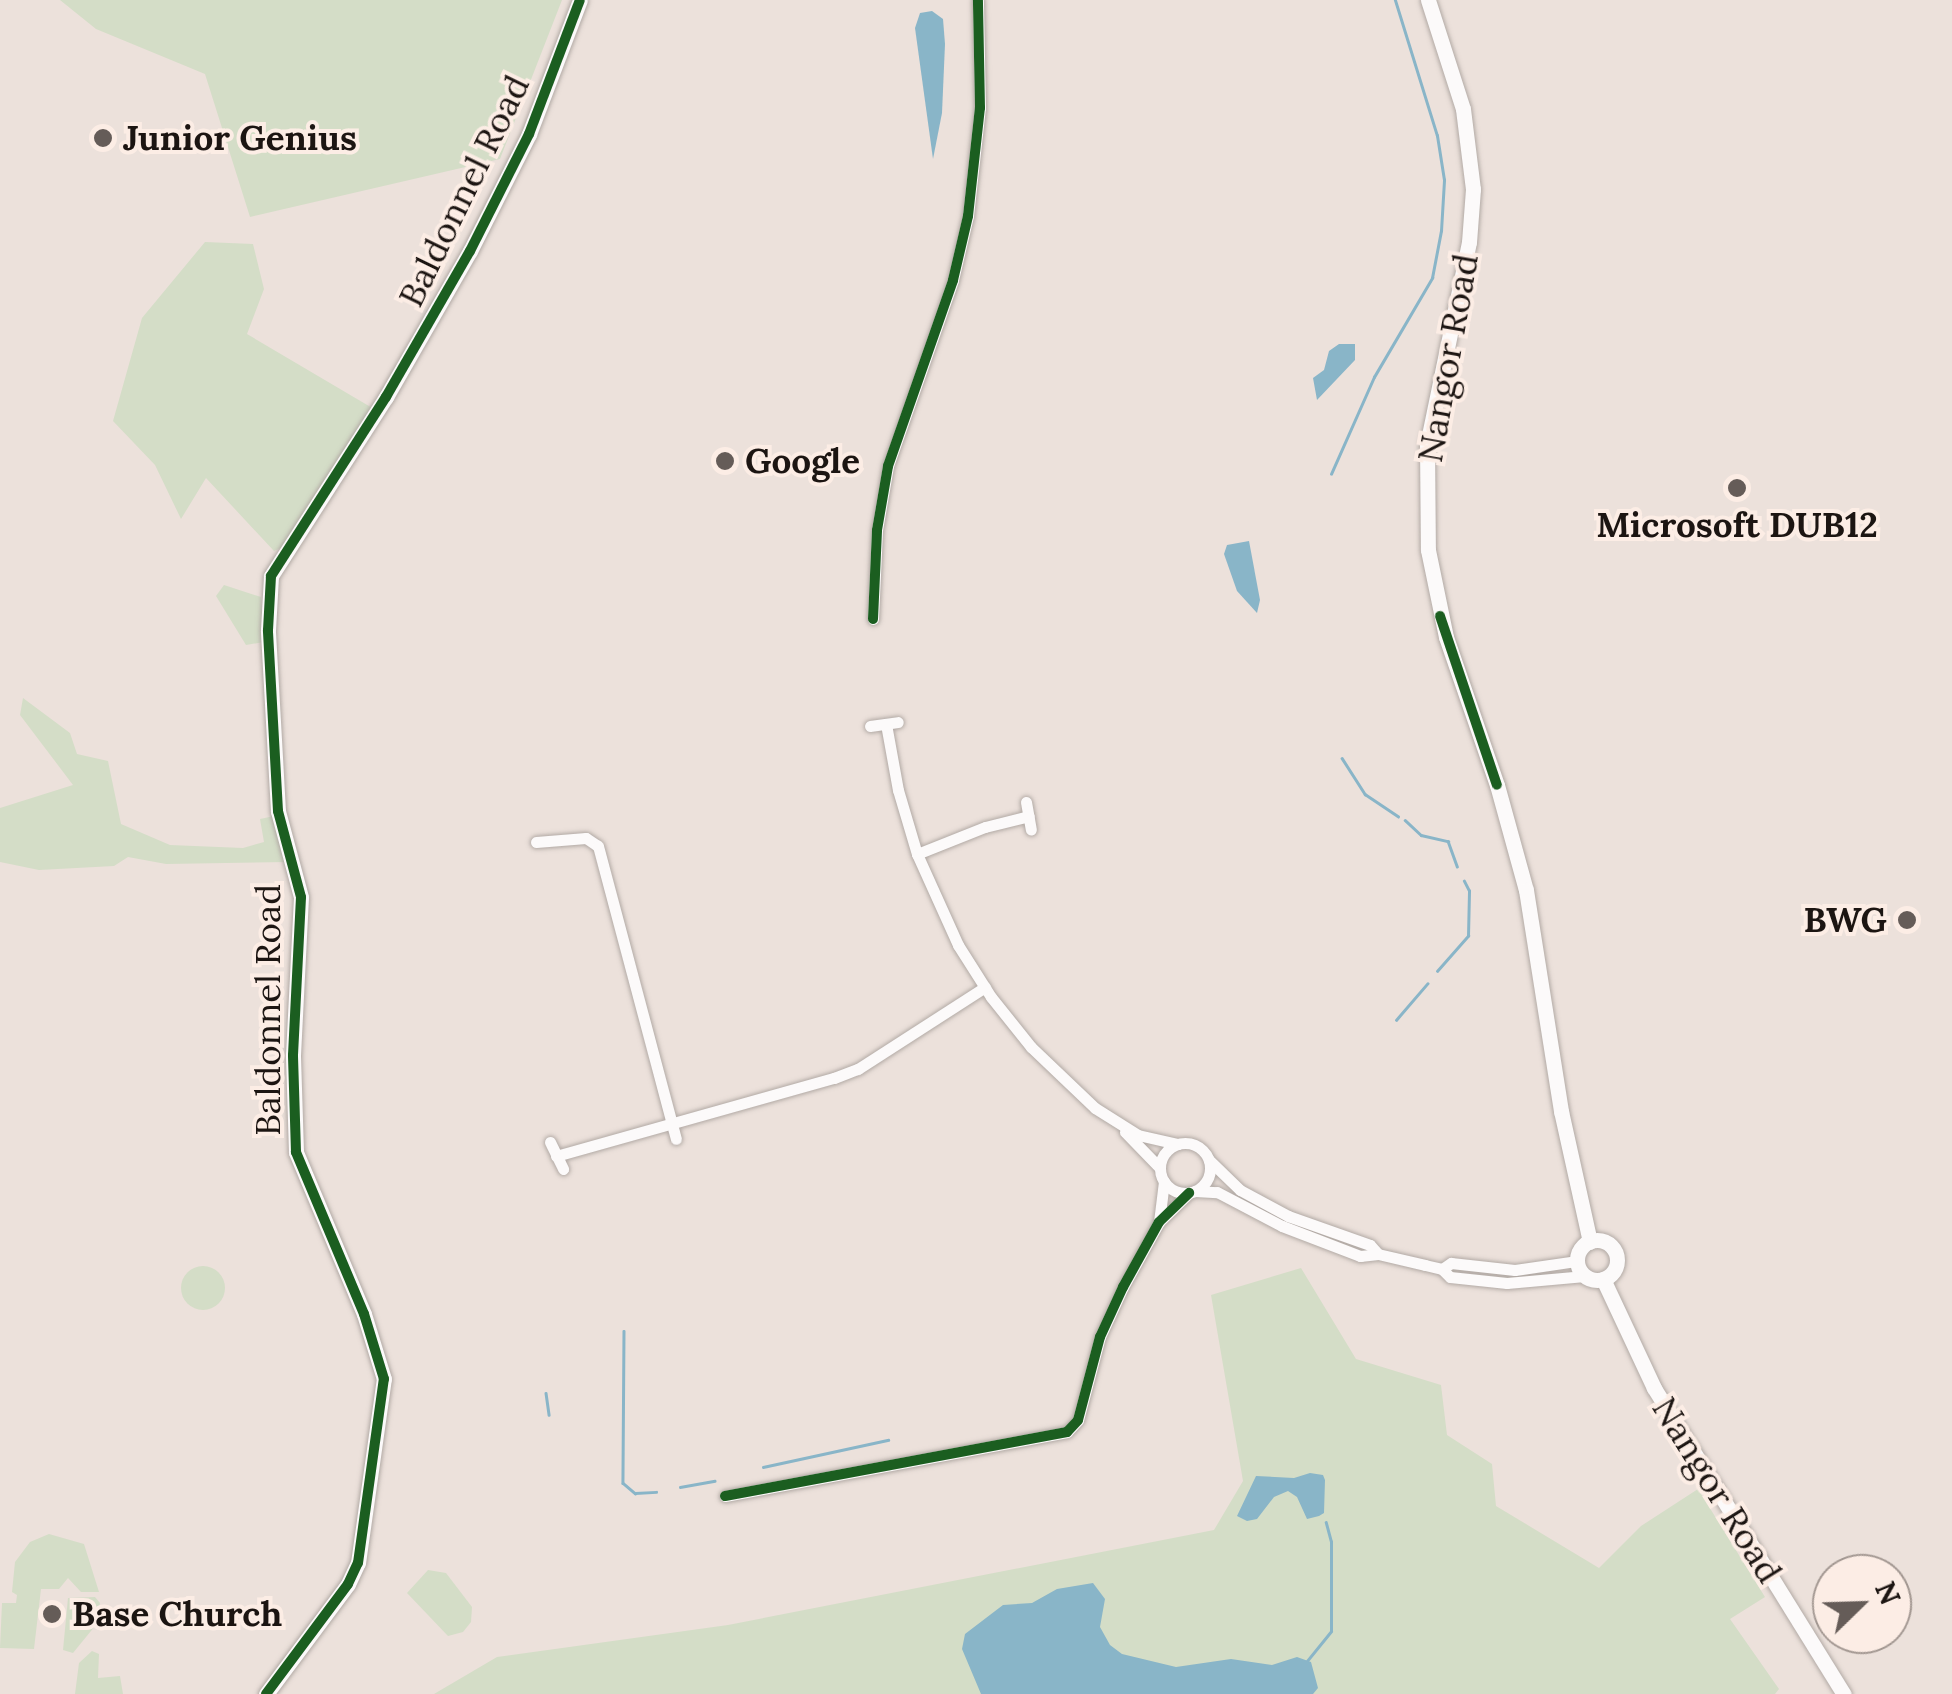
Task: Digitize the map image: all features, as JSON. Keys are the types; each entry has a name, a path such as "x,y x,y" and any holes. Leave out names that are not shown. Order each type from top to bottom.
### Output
{"main road":[{"name":"Baldonnel Road","path":"266,1694 348,1584 358,1563 384,1383 364,1314 296,1152 293,1055 301,897 276,795 268,630 271,576 386,398 472,248 529,134 580,0"},
{"name":"Nangor Road","path":"1428,0 1463,109 1472,190 1469,242 1427,444 1428,550 1446,637 1497,785 1526,890 1561,1112 1590,1242 1608,1244 1616,1253 1616,1266 1603,1279 1654,1388 1844,1694"},
{"path":"1590,1242 1581,1250 1582,1269 1603,1279"}],"street":[{"path":"873,620 876,544 888,466 952,280 968,216 980,108 978,0"},
{"path":"870,726 892,723 898,790 917,854 958,945 985,987 1031,1047 1079,1095 1119,1125 1176,1191 1218,1192 1282,1226 1360,1256 1378,1254 1442,1269 1450,1278 1475,1281 1582,1269"},
{"path":"1026,802 1031,830"},
{"path":"917,854 1029,816"},
{"path":"536,842 586,838 598,846 676,1139"},
{"path":"556,1156 858,1068 985,987"},
{"path":"1119,1125 1178,1144 1196,1145 1240,1190 1288,1216 1370,1245 1378,1254"},
{"path":"550,1142 563,1169"},
{"path":"1160,1222 1166,1152 1178,1144"},
{"path":"724,1496 1067,1432 1078,1420 1100,1337 1160,1222 1210,1175 1209,1160"}],"green space":[{"path":"60,0 562,0 500,159 250,217 205,74 96,29"},
{"path":"205,242 253,244 264,289 247,334 374,409 283,547 274,551 206,478 181,519 155,465 113,421 142,318"},
{"path":"224,585 261,597 264,642 246,645 216,596"},
{"path":"23,698 70,733 77,754 108,761 121,824 170,845 243,848 264,842 260,819 274,816 289,862 166,864 128,857 114,866 39,870 0,862 0,808 73,785 20,715"},
{"path":"203,1266 219,1272 225,1288 219,1304 203,1310 187,1304 181,1288 187,1272"},
{"path":"1301,1268 1356,1359 1441,1385 1447,1435 1492,1464 1496,1506 1599,1568 1641,1526 1698,1489 1765,1597 1730,1619 1779,1689 1775,1694 434,1694 497,1657 728,1625 1214,1530 1243,1481 1211,1295"},
{"path":"49,1534 84,1544 99,1592 81,1592 68,1578 59,1589 41,1589 34,1649 0,1648 2,1603 16,1603 17,1595 12,1592 15,1562 30,1542"},
{"path":"428,1570 446,1573 472,1607 471,1622 463,1632 448,1636 407,1593"},
{"path":"95,1597 100,1603 95,1626 73,1653 63,1650 68,1598"},
{"path":"92,1651 99,1654 98,1678 120,1676 123,1694 75,1694 79,1663"}],"water":[{"path":"932,11 943,19 945,44 942,113 933,159 915,28 920,13"},
{"path":"1339,344 1355,344 1355,360 1317,400 1313,378 1324,370 1329,351"},
{"path":"1249,541 1260,600 1257,613 1237,591 1224,554 1227,545"},
{"path":"1310,1473 1323,1475 1325,1480 1324,1513 1319,1516 1307,1519 1297,1497 1288,1491 1274,1497 1257,1519 1247,1521 1237,1516 1256,1476 1294,1478"},
{"path":"1093,1583 1105,1599 1100,1627 1110,1645 1122,1654 1176,1667 1231,1659 1272,1665 1297,1657 1311,1662 1318,1688 1313,1694 981,1694 962,1649 965,1634 1003,1605 1032,1603 1057,1589"}],"waterway":[{"path":"1331,474 1374,377 1432,278 1441,231 1444,180 1437,136 1395,0"},
{"path":"1342,758 1365,794 1398,816"},
{"path":"1405,820 1421,835 1448,841 1457,866"},
{"path":"1437,971 1468,936 1469,891 1464,881"},
{"path":"1396,1020 1427,984"},
{"path":"624,1331 623,1483 635,1493 656,1492"},
{"path":"546,1393 549,1415"},
{"path":"763,1467 888,1440"},
{"path":"680,1487 714,1481"},
{"path":"1307,1661 1331,1631 1331,1542 1326,1523"}],"cycle path":[{"path":"266,1694 348,1584 358,1563 384,1379 364,1314 296,1152 293,1055 301,897 278,811 268,630 271,576 386,397 470,251 529,134 580,0"},
{"path":"873,619 877,530 888,466 953,280 968,216 980,108 978,0"},
{"path":"1440,616 1497,785"},
{"path":"725,1496 1067,1432 1078,1420 1100,1337 1123,1287 1159,1222 1189,1193"}],"place":[{"name":"Junior Genius","path":"103,138"},
{"name":"Google","path":"725,461"},
{"name":"Microsoft DUB12","path":"1737,488"},
{"name":"BWG","path":"1907,920"},
{"name":"Base Church","path":"52,1614"}]}
